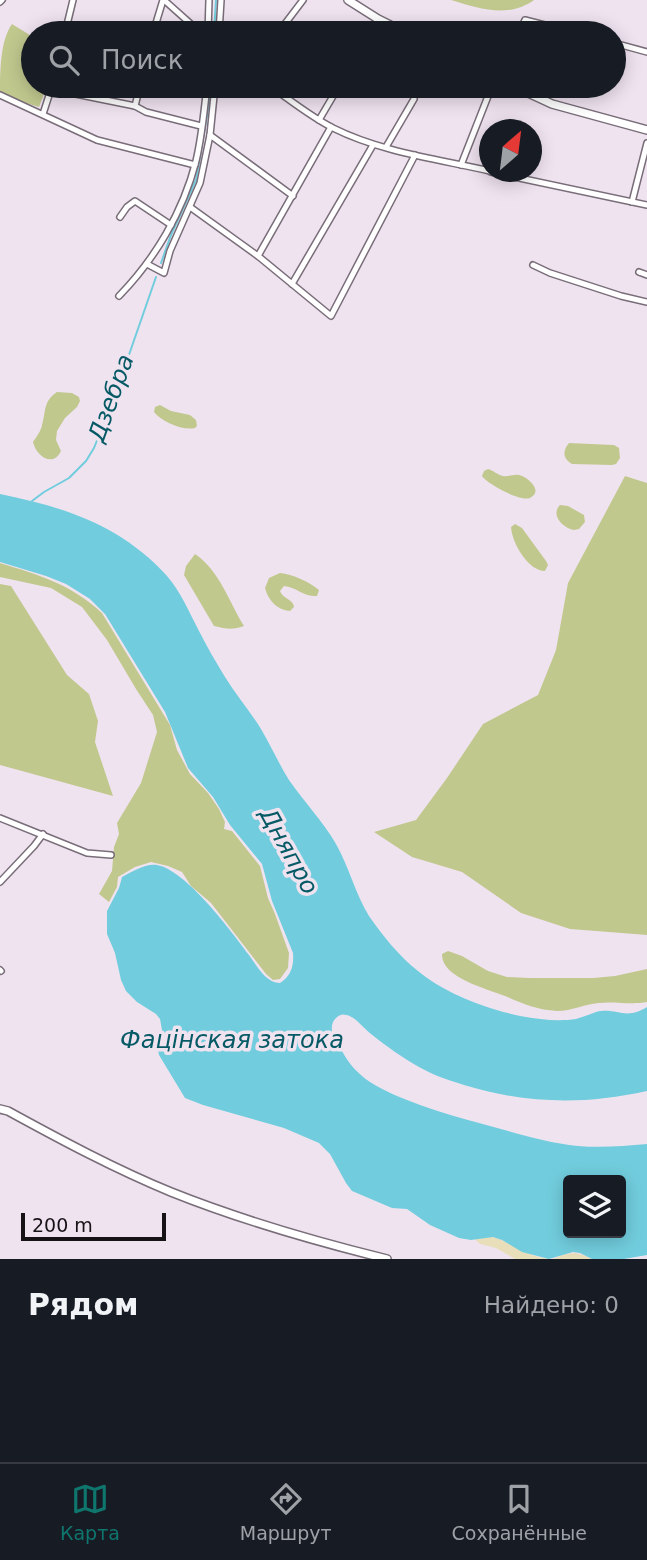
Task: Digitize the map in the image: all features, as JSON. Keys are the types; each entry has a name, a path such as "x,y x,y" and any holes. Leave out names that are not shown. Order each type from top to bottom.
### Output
{"street":[{"path":"68,21 73,0"},
{"path":"157,21 163,0 187,21"},
{"path":"208,21 209,0"},
{"path":"220,21 221,0"},
{"path":"287,21 303,0"},
{"path":"348,0 383,21"},
{"path":"626,46 647,52"},
{"path":"0,95 97,140 195,165"},
{"path":"43,114 48,98"},
{"path":"98,98 201,126"},
{"path":"135,106 137,98"},
{"path":"119,296 147,264 171,225 195,165 205,98"},
{"path":"147,264 164,273 170,251 200,183 210,135 214,98"},
{"path":"287,98 331,127 373,145 479,169"},
{"path":"319,120 332,98"},
{"path":"461,165 487,98"},
{"path":"539,98 647,130"},
{"path":"386,147 414,99"},
{"path":"258,256 331,127"},
{"path":"210,135 293,196"},
{"path":"632,202 647,143"},
{"path":"292,284 373,145"},
{"path":"190,206 258,256 331,316 415,155"},
{"path":"538,182 647,205"},
{"path":"120,217 135,201 171,225"},
{"path":"533,265 621,296 647,302"},
{"path":"639,272 647,275"},
{"path":"0,818 87,853 111,855"},
{"path":"0,883 43,834"},
{"path":"0,1103 4,1110 103,1162 171,1192 329,1245 387,1259"}],"green space":[{"path":"451,0 534,0 514,9 493,10"},
{"path":"12,24 21,30 21,98 42,98 39,107 0,95 3,48"},
{"path":"57,392 72,393 79,397 80,401 57,431 56,440 61,451 54,459 49,459 38,452 33,442 41,429 47,403"},
{"path":"160,405 171,411 190,415 196,420 197,426 185,428 167,422 154,412 155,407"},
{"path":"569,443 614,445 619,448 620,458 612,465 572,464 565,455"},
{"path":"488,469 503,476 523,476 535,488 534,495 526,499 497,488 482,476"},
{"path":"625,476 647,483 647,935 570,929 521,913 462,872 412,857 374,832 416,820 483,724 538,695 556,650 568,583"},
{"path":"560,505 568,506 584,515 585,522 579,529 570,529 562,524 556,513"},
{"path":"515,524 522,528 546,561 548,565 545,571 533,566 522,555 512,533 511,527"},
{"path":"195,554 218,578 244,626 229,629 214,626 184,575 186,566"},
{"path":"0,563 41,576 66,588 102,613 170,725 177,750 190,774 219,809 225,822 224,829 232,831 260,866 268,898 289,953 288,968 280,979 273,980 266,974 211,903 191,886 182,872 151,862 118,877 117,887 109,902 99,894 112,871 114,847 119,834 117,823 141,783 157,732 153,715 107,640 82,607 51,588 0,577"},
{"path":"280,573 311,584 319,590 317,596 284,586 280,591 294,607 290,611 277,606 268,597 265,588 269,578"},
{"path":"0,584 11,586 67,675 89,694 98,721 95,742 113,796 0,765"},
{"path":"448,951 488,971 507,977 593,978 647,969 647,1002 599,1003 557,1011 537,1008 457,976 444,962 442,954"}],"sand":[{"path":"493,1237 535,1256 550,1259 515,1259 496,1248 480,1244 475,1239"},
{"path":"573,1253 592,1259 550,1259"}],"water":[{"path":"0,494 47,505 91,521 131,544 167,576 229,684 261,729 289,780 331,836 369,916 398,952 433,982 493,1009 537,1019 576,1019 603,1011 633,1013 647,1007 647,1091 601,1099 533,1099 487,1091 446,1079 419,1067 349,1016 337,1017 332,1030 335,1041 362,1076 412,1102 460,1118 556,1143 595,1147 647,1144 647,1255 624,1259 592,1259 573,1252 549,1259 522,1252 493,1237 471,1240 459,1238 430,1225 407,1209 392,1208 352,1191 330,1154 319,1143 284,1128 185,1098 159,1055 157,1045 162,1030 160,1019 126,991 107,934 107,911 122,877 148,865 169,869 194,890 220,918 270,980 280,983 284,980 292,966 293,953 272,901 262,864 188,768 165,712 105,614 90,599 66,584 0,562"}],"waterway":[{"name":"Дзебра","path":"215,21 216,0"},
{"name":"Дзебра","path":"161,263 196,180 210,98"},
{"name":"Дзебра","path":"32,501 69,478 86,461 94,448 156,277"}],"water label":[{"name":"Дняпро","path":"289,851"},
{"name":"Фацінская затока","path":"232,1040"}]}
